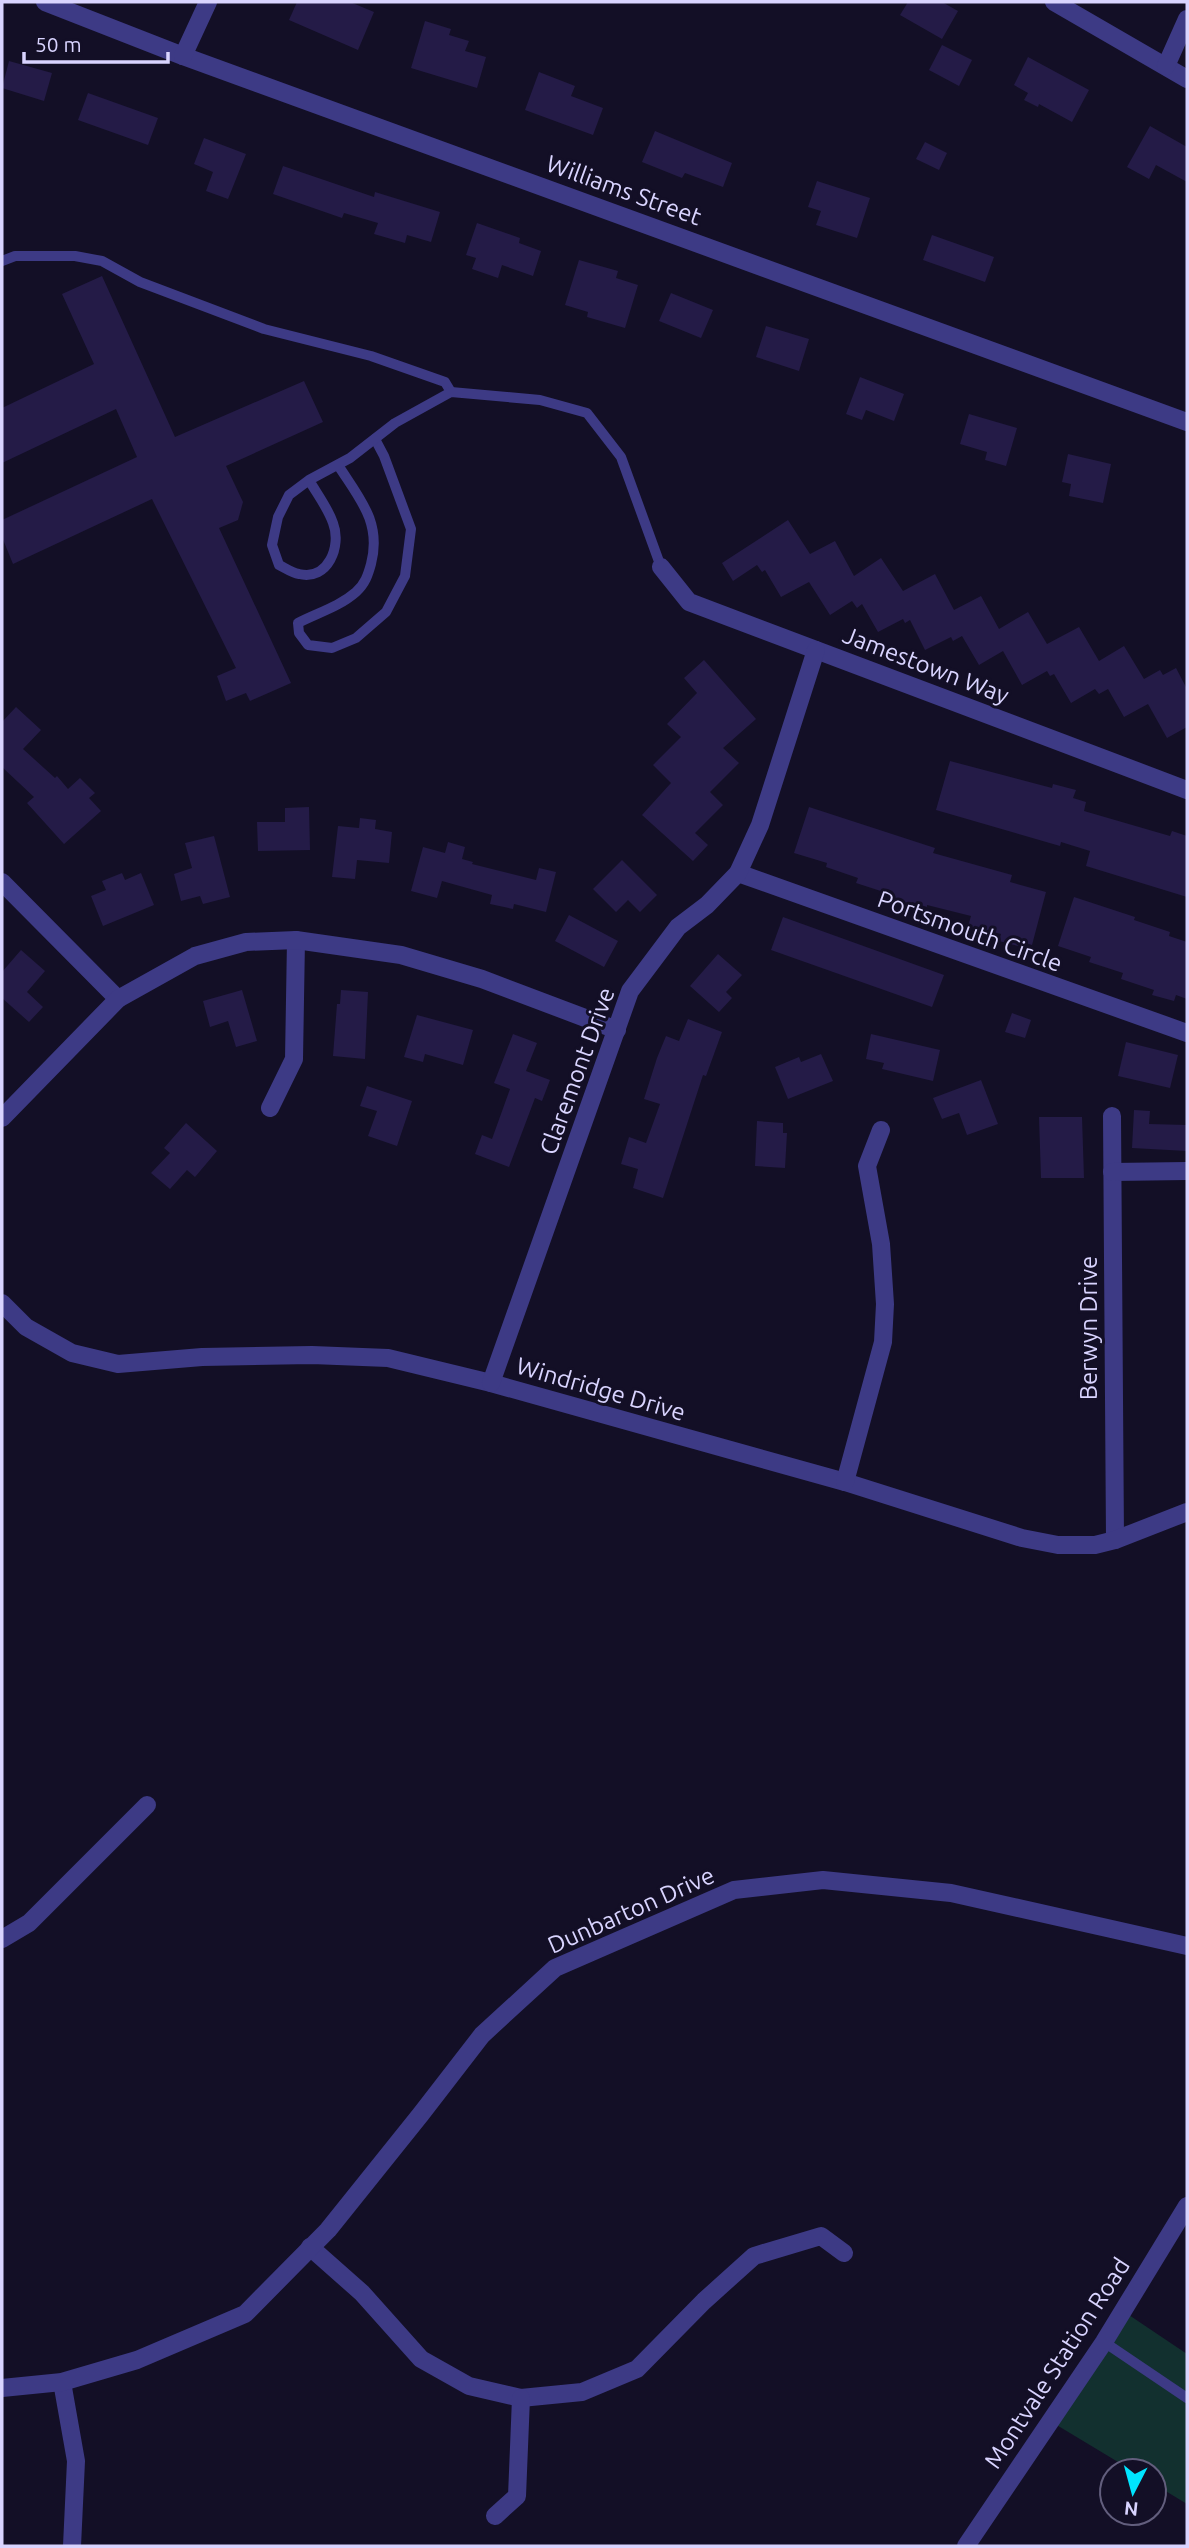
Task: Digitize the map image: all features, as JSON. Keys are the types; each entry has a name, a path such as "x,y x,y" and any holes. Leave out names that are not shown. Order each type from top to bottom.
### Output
{"street":[{"name":"Williams Street","path":"45,2 183,56 1187,422"},
{"path":"183,56 208,2"},
{"path":"1054,2 1187,79"},
{"path":"1166,66 1187,19"},
{"name":"Jamestown Way","path":"661,566 689,601 1187,790"},
{"name":"Claremont Drive","path":"491,1384 630,991 678,927 707,905 738,873 760,825 816,650"},
{"name":"Portsmouth Circle","path":"738,873 1187,1033"},
{"path":"2,882 118,999"},
{"path":"2,1118 118,999 195,956 246,942 296,940 401,955 482,979 617,1030"},
{"path":"270,1108 294,1059 296,940"},
{"name":"Berwyn Drive","path":"1112,1116 1115,1540"},
{"path":"845,1482 883,1342 885,1304 881,1244 867,1166 881,1130"},
{"path":"1112,1171 1187,1171"},
{"name":"Windridge Drive","path":"2,1303 26,1327 72,1353 118,1364 216,1357 312,1355 388,1358 845,1482 1022,1538 1058,1545 1095,1545 1115,1540 1187,1512"},
{"path":"2,1939 29,1923 147,1805"},
{"name":"Dunbarton Drive","path":"2,2388 62,2382 137,2360 245,2314 327,2230 482,2035 555,1968 734,1890 823,1880 951,1893 1187,1946"},
{"name":"Montvale Station Road","path":"966,2546 1104,2342 1187,2206"},
{"path":"310,2247 362,2293 421,2359 469,2386 521,2398 582,2392 637,2369 704,2301 754,2256 821,2236 844,2253"},
{"path":"62,2382 76,2461 72,2546"},
{"path":"495,2516 517,2496 521,2398"}],"lane":[{"path":"2,261 15,256 75,256 102,261 141,282 198,305 264,329 371,356 445,383 452,392"},
{"path":"309,480 334,523 336,536 326,568 313,575 299,574 279,565 272,545 278,517 289,495 309,480 338,465 395,423 452,392 540,400 587,413 621,457 661,566"},
{"path":"338,465 370,514 375,546 365,582 355,592 327,610 298,624 299,633 308,645 332,648 356,638 386,611 405,576 411,529 384,456 374,439"},
{"path":"1104,2342 1187,2398"}],"green space":[{"path":"1123,2311 1187,2354 1187,2504 1168,2492 1168,2457 1110,2457 1050,2421"}],"building":[{"path":"297,2 350,2 374,12 358,50 289,20"},
{"path":"908,2 942,2 958,11 942,39 900,15"},
{"path":"425,21 451,29 449,35 469,41 465,51 486,57 477,88 411,68"},
{"path":"942,45 972,60 959,86 929,70"},
{"path":"1028,57 1089,90 1072,122 1039,104 1038,107 1024,100 1028,93 1014,85"},
{"path":"9,61 52,73 44,101 2,88"},
{"path":"539,72 575,86 571,96 603,108 593,135 525,110"},
{"path":"88,93 158,118 148,145 78,120"},
{"path":"1150,126 1187,147 1187,182 1156,165 1149,179 1127,167"},
{"path":"655,131 732,163 723,187 685,173 682,178 642,162"},
{"path":"204,138 246,154 228,199 206,191 213,172 194,164"},
{"path":"925,142 947,153 939,170 916,159"},
{"path":"283,166 374,197 375,192 440,212 431,242 407,235 405,243 374,234 378,223 344,213 342,218 273,194"},
{"path":"817,181 870,198 857,238 816,225 821,211 808,207"},
{"path":"477,223 520,238 519,243 541,251 533,276 502,265 498,278 472,269 476,258 466,255"},
{"path":"932,235 994,257 985,282 923,260"},
{"path":"579,260 618,271 616,278 638,285 625,328 587,317 588,312 565,305"},
{"path":"102,276 175,437 304,381 323,422 226,466 243,502 238,520 219,528 291,683 250,701 246,693 226,701 217,676 236,668 152,499 13,564 2,537 2,520 137,457 116,409 2,463 2,408 94,364 62,294"},
{"path":"671,293 713,310 701,338 659,321"},
{"path":"766,326 809,339 799,371 756,357"},
{"path":"860,377 904,394 894,421 866,410 862,420 846,414"},
{"path":"969,414 1017,428 1006,466 985,460 987,452 960,444"},
{"path":"1068,454 1111,464 1103,503 1069,496 1071,484 1062,482"},
{"path":"788,520 810,554 835,541 854,576 881,558 903,591 935,574 954,610 981,596 999,629 1028,612 1047,644 1079,627 1099,661 1124,646 1144,679 1160,670 1163,675 1176,668 1187,689 1187,727 1167,738 1148,704 1124,717 1108,689 1099,694 1095,689 1071,703 1054,674 1050,676 1047,671 1022,685 1003,651 979,665 962,636 953,641 951,637 925,650 910,620 905,623 903,619 878,632 862,604 857,608 852,601 830,615 809,582 781,597 765,570 762,572 757,565 733,581 722,563"},
{"path":"704,660 756,719 723,748 739,763 710,792 723,805 695,833 708,845 693,861 642,815 671,783 653,765 681,737 667,724 697,693 684,678"},
{"path":"16,707 41,730 23,749 55,778 57,776 68,789 80,778 95,793 89,798 101,811 64,844 27,803 34,797 2,767 2,722"},
{"path":"950,761 1052,788 1053,784 1076,790 1073,798 1086,802 1084,811 1170,836 1172,831 1187,836 1187,897 1086,866 1090,851 1061,842 1060,846 936,810"},
{"path":"309,807 310,850 258,851 257,822 285,822 285,808"},
{"path":"809,807 935,848 933,853 1012,875 1010,882 1046,892 1032,945 1023,942 1022,947 999,941 1001,934 968,926 971,916 912,902 910,908 888,901 890,894 856,883 858,878 826,867 827,863 794,853"},
{"path":"360,818 376,820 375,829 392,832 389,863 357,860 355,879 332,877 338,826 359,828"},
{"path":"214,836 230,897 203,904 200,896 181,901 174,874 192,868 185,843"},
{"path":"448,842 465,847 462,859 473,862 472,864 536,880 539,868 556,872 546,912 514,904 513,909 490,904 492,895 442,881 437,898 411,891 423,847 445,853"},
{"path":"622,860 657,895 640,912 628,900 616,912 593,889"},
{"path":"122,873 125,880 141,873 154,905 103,926 91,896 106,890 102,881"},
{"path":"1074,897 1135,917 1134,920 1170,932 1169,936 1187,942 1187,999 1176,995 1174,1001 1152,995 1154,990 1121,979 1123,973 1089,962 1091,957 1058,946"},
{"path":"569,915 618,941 604,967 555,941"},
{"path":"783,917 944,975 932,1007 771,950"},
{"path":"21,950 45,971 27,992 43,1007 29,1022 2,998 2,972"},
{"path":"718,954 742,975 726,992 732,998 719,1012 690,986"},
{"path":"242,990 257,1041 236,1047 228,1021 210,1027 203,1001"},
{"path":"341,990 368,992 365,1059 333,1056 337,1004 340,1004"},
{"path":"1012,1013 1031,1020 1025,1038 1005,1032"},
{"path":"417,1015 473,1030 463,1065 425,1054 423,1062 404,1057"},
{"path":"688,1019 722,1032 706,1076 703,1075 663,1198 633,1188 638,1169 621,1164 629,1137 646,1143 660,1104 644,1099 657,1058 666,1036 679,1041"},
{"path":"513,1034 537,1043 526,1071 550,1080 542,1101 535,1098 509,1167 475,1154 482,1135 492,1139 510,1089 494,1083"},
{"path":"871,1034 940,1050 933,1081 882,1069 884,1063 866,1059"},
{"path":"1126,1042 1178,1055 1170,1088 1118,1076"},
{"path":"821,1054 833,1081 788,1099 775,1067 799,1057 801,1062"},
{"path":"981,1080 998,1124 967,1135 959,1113 942,1119 933,1098"},
{"path":"367,1086 412,1101 397,1146 368,1136 377,1111 360,1106"},
{"path":"1134,1110 1150,1111 1149,1124 1187,1125 1187,1151 1132,1148"},
{"path":"1039,1117 1082,1117 1084,1178 1041,1178"},
{"path":"757,1121 783,1123 783,1133 787,1133 785,1168 755,1166"},
{"path":"186,1123 217,1151 195,1177 187,1170 170,1189 151,1173 170,1153 164,1148"}]}
